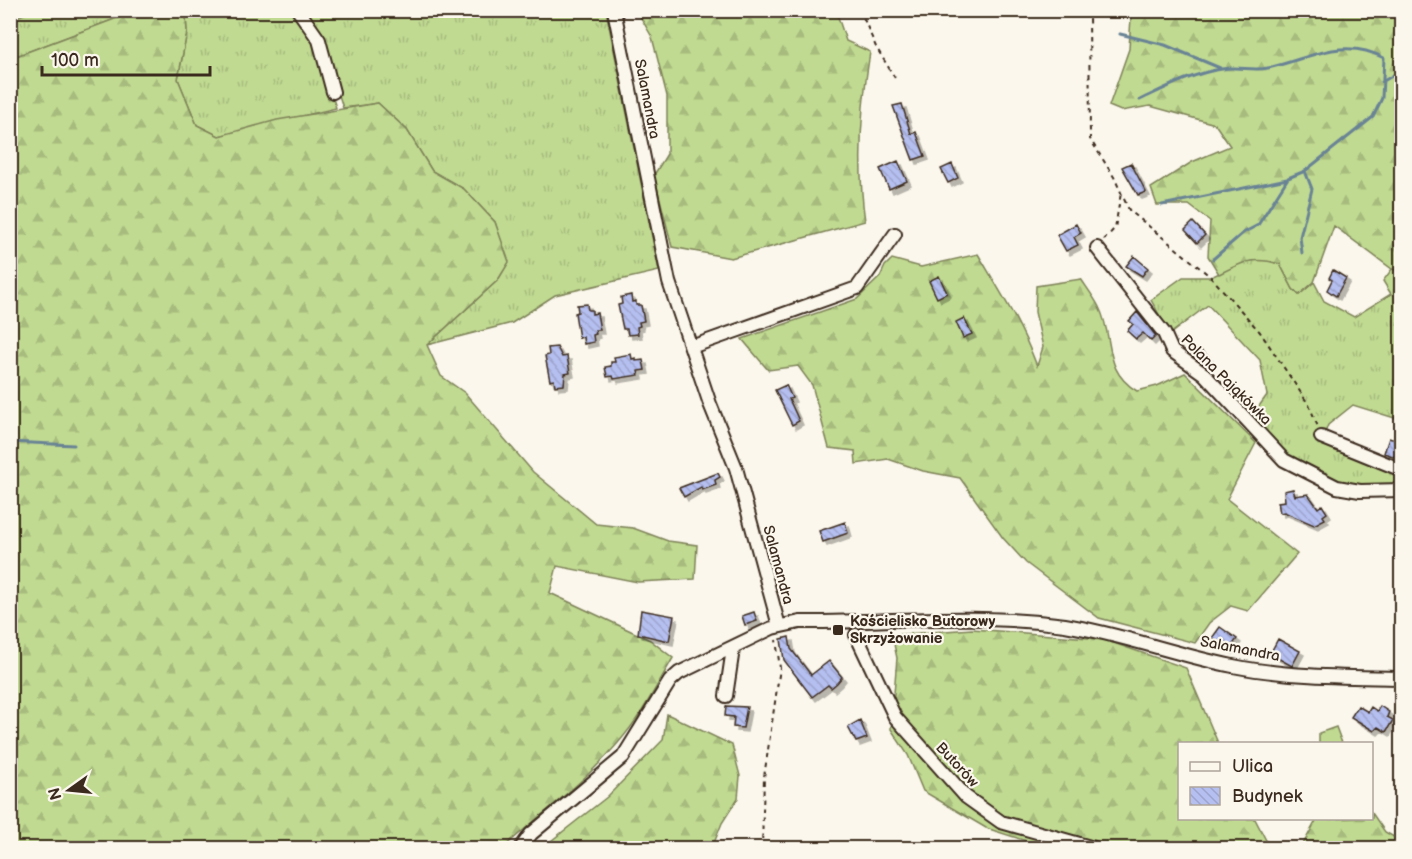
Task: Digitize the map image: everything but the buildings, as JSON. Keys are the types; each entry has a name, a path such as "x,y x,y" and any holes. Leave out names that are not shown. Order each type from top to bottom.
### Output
{"street":[{"path":"298,10 319,40 333,92"},
{"name":"Salamandra","path":"614,10 669,282 710,404 736,468 776,627 800,622 855,629 951,618 1023,620 1110,633 1258,671 1401,678"},
{"path":"691,346 857,288 895,234"},
{"name":"Polana Pająkówka","path":"1096,248 1164,333 1173,351 1204,374 1284,460 1337,487 1360,491 1401,490"},
{"path":"1322,437 1401,470"},
{"path":"521,849 531,834 623,757 670,681 679,673 776,627"},
{"name":"Butorów","path":"855,629 895,717 966,798 1001,822 1094,849"},
{"path":"726,696 733,649"}],"path":[{"path":"860,10 876,46 895,78"},
{"path":"1089,10 1089,139 1129,210 1211,277 1260,332 1309,405 1322,437"},
{"path":"1096,248 1115,228 1121,193"},
{"path":"762,849 764,777 780,668 776,627"}],"green space":[{"path":"1138,10 1401,11 1401,271 1392,269 1334,226 1314,282 1299,295 1293,289 1280,264 1255,260 1219,274 1208,256 1210,221 1189,205 1157,205 1151,188 1192,162 1230,146 1215,124 1150,106 1121,111 1109,106 1129,49 1131,17"},
{"path":"32,11 170,11 146,17 120,17 11,58 11,19"},
{"path":"179,11 292,11 314,38 336,108 219,136 197,125 178,79 187,32 186,17"},
{"path":"179,11 186,17 187,32 178,79 197,125 219,136 277,120 378,103 407,130 432,171 464,189 495,222 509,262 498,280 427,345 441,376 465,393 533,472 596,524 633,528 668,541 697,545 695,579 638,582 557,566 550,593 650,640 673,658 641,712 605,758 503,848 11,848 11,58 120,17 146,17"},
{"path":"302,11 606,11 659,271 555,295 512,323 427,345 498,280 508,263 495,222 464,189 432,171 407,130 378,103 343,108 320,34"},
{"path":"637,11 836,11 846,41 870,52 861,136 861,179 865,221 731,258 672,247 654,175 667,154 667,96 652,37"},
{"path":"978,254 1017,322 1037,366 1043,347 1035,312 1036,286 1081,279 1099,307 1114,364 1126,383 1137,391 1157,386 1185,373 1256,443 1227,499 1297,554 1248,611 1231,606 1209,623 1195,643 1099,618 1026,563 1003,538 960,478 923,471 888,459 856,464 855,451 829,448 812,385 798,366 768,370 742,339 857,299 880,277 885,266 892,259 921,267"},
{"path":"1262,259 1280,264 1293,289 1299,295 1314,282 1324,301 1354,317 1391,294 1383,281 1392,269 1401,271 1401,420 1353,405 1328,425 1321,443 1401,475 1401,484 1356,485 1326,478 1298,464 1286,455 1252,416 1267,395 1260,360 1208,305 1170,334 1151,300 1183,277 1211,277 1243,262"},
{"path":"972,629 1102,639 1186,668 1218,742 1178,742 1178,820 1256,820 1270,848 1048,848 986,828 923,791 908,755 891,729 897,658 892,635"},
{"path":"667,714 732,745 740,776 738,798 722,823 712,848 542,848 607,797 663,740"},
{"path":"1336,727 1342,742 1319,742 1319,733"},
{"path":"1373,814 1385,832 1401,841 1401,848 1301,848 1316,820 1373,820"}],"waterway":[{"path":"1120,34 1165,45 1220,68"},
{"path":"1140,100 1190,77 1211,71 1233,68 1268,68 1326,51 1354,49 1384,58 1382,98 1373,117 1305,171 1288,178 1258,225 1243,233 1213,259"},
{"path":"1382,82 1402,70"},
{"path":"1302,253 1300,237 1312,189 1305,171"},
{"path":"1162,205 1287,179"},
{"path":"10,442 74,445"}],"place":[{"name":"Kościelisko Butorowy Skrzyżowanie","path":"838,630"}]}
